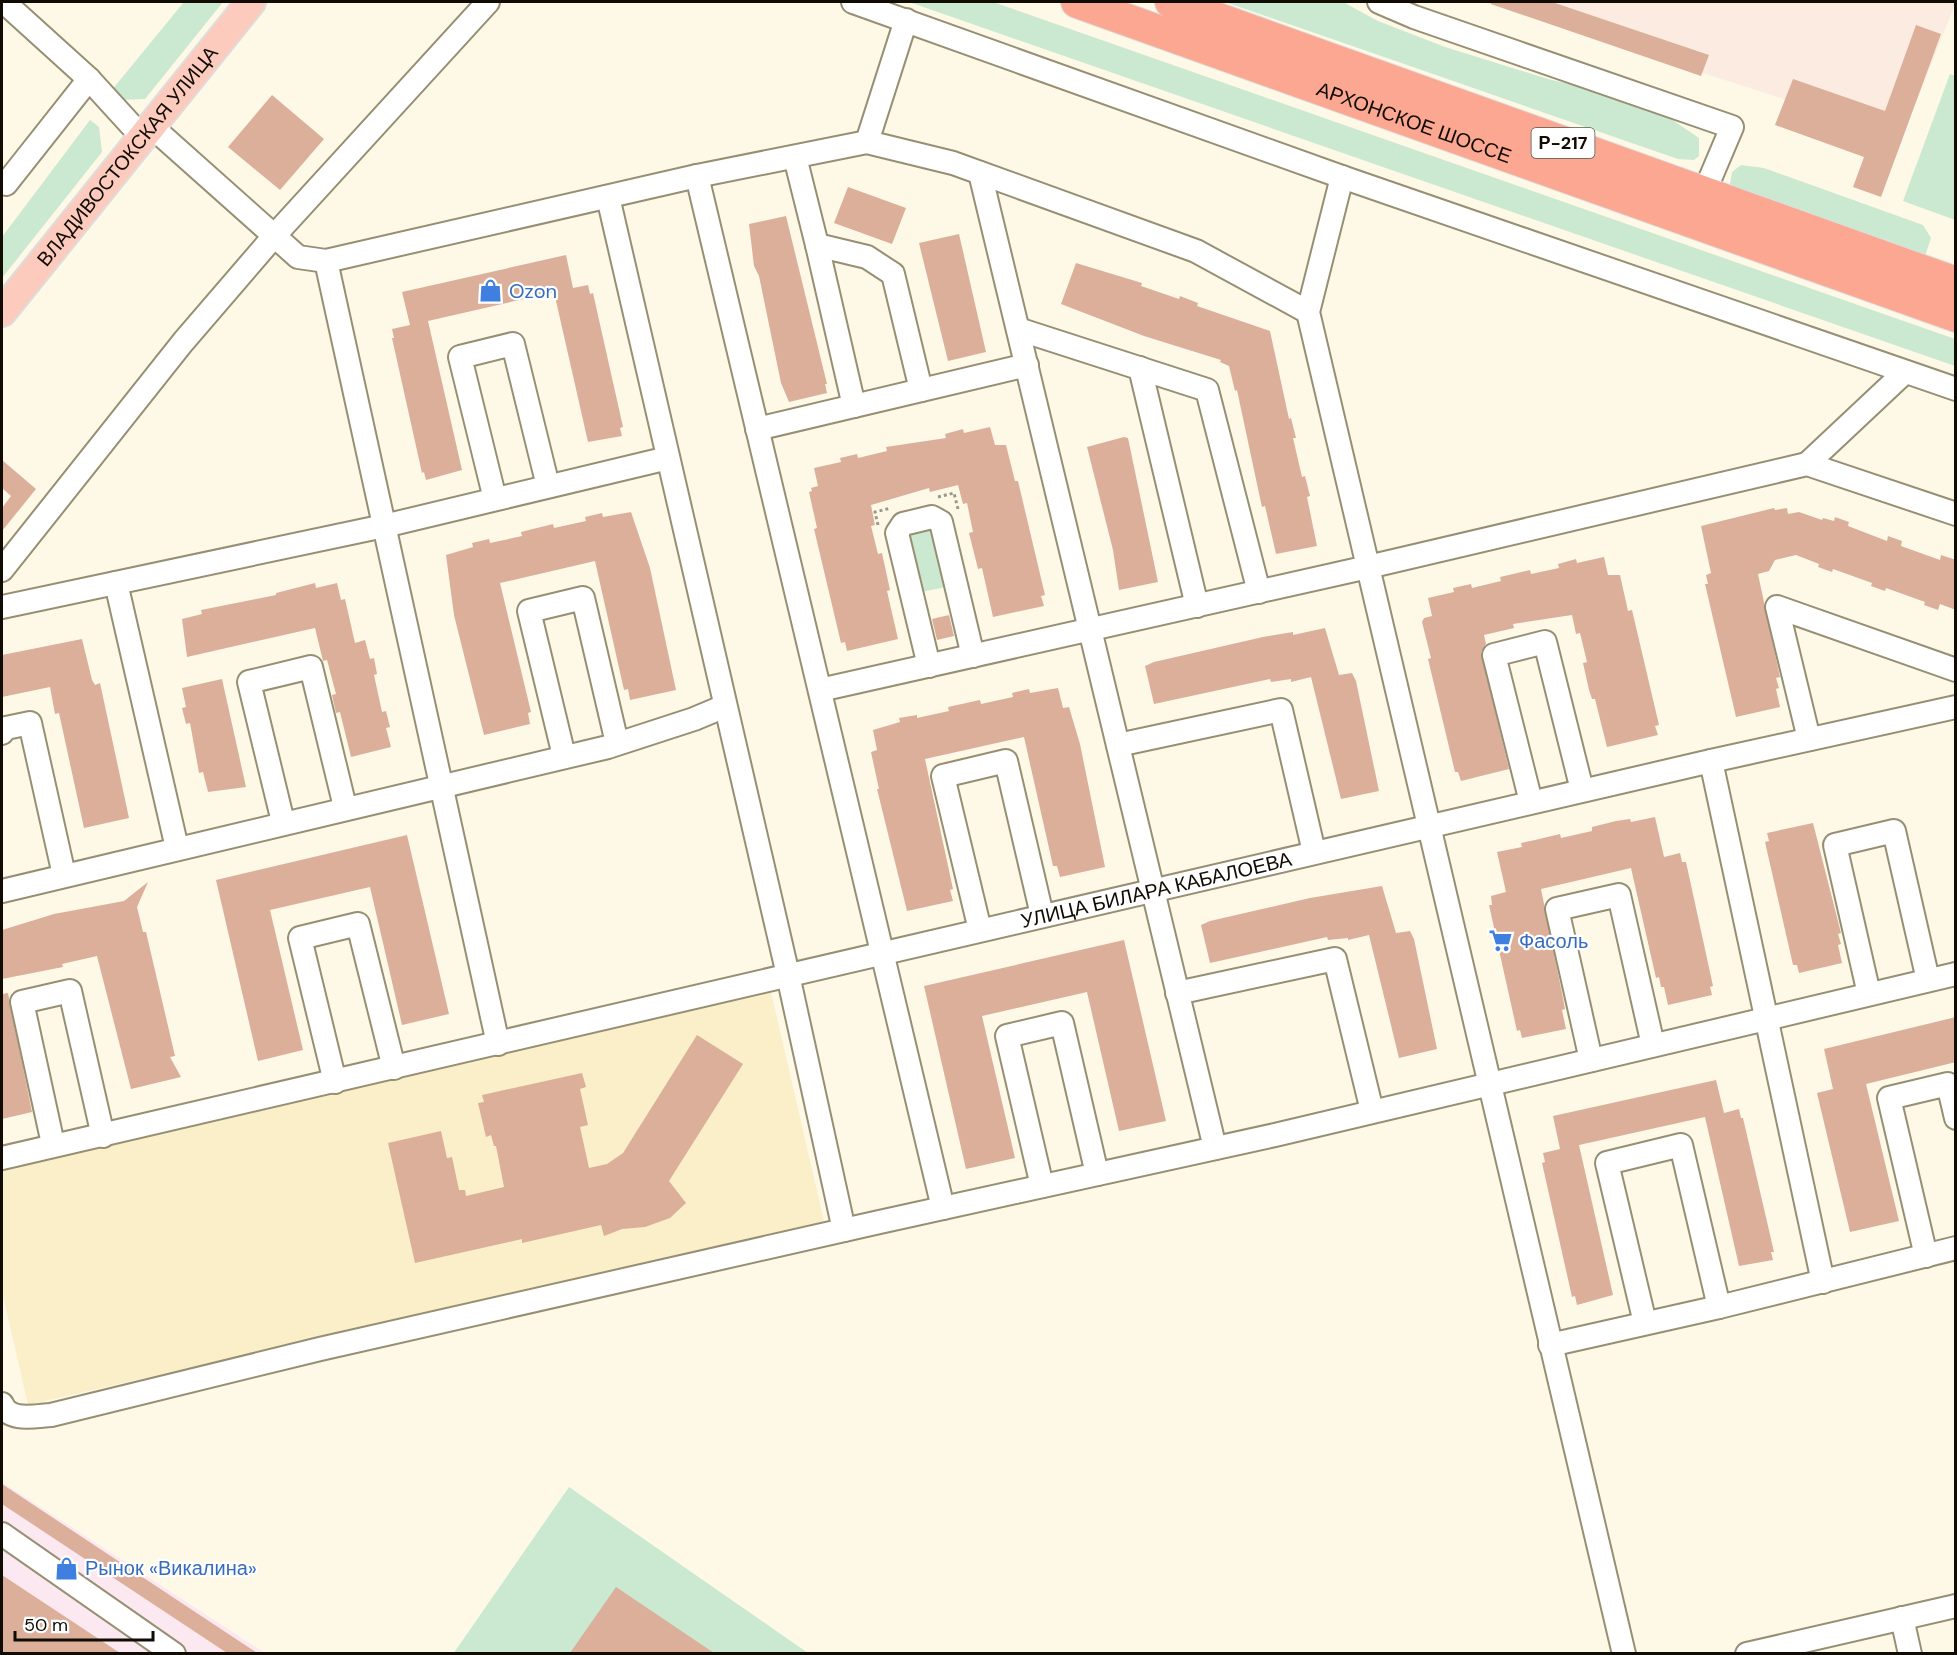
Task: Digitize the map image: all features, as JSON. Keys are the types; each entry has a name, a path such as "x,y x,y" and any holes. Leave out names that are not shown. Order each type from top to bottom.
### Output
{"highway":[{"name":"АРХОНСКОЕ ШОССЕ","path":"1077,2 1956,316"},
{"name":"АРХОНСКОЕ ШОССЕ","path":"1171,2 1956,283"}],"main road":[{"name":"ВЛАДИВОСТОКСКАЯ УЛИЦА","path":"2,312 251,2"}],"street":[{"path":"4,2 146,131 275,235 298,257 326,261 697,176 867,142 953,163 1197,250 1308,312"},
{"path":"2,570 183,342 275,235 488,2"},
{"path":"853,2 1342,177 1956,389"},
{"path":"1379,2 1414,17 1732,127 1704,193"},
{"path":"867,142 906,20"},
{"path":"6,184 89,79"},
{"path":"795,158 854,406"},
{"path":"980,173 1215,1148"},
{"path":"697,176 943,1208"},
{"path":"1342,177 1308,312 1624,1653"},
{"path":"608,196 788,975 844,1230"},
{"path":"817,245 867,257 893,274 921,390"},
{"path":"326,261 498,1044"},
{"path":"1018,329 1207,390 1259,592"},
{"path":"495,499 460,357 513,344 548,486"},
{"path":"757,429 1027,365"},
{"path":"1140,368 1197,606"},
{"path":"820,690 1259,592 1807,464 1905,372"},
{"path":"2,608 384,525 668,458"},
{"path":"1807,464 1956,514"},
{"path":"929,666 897,533 903,524 932,517 941,522 973,656"},
{"path":"116,583 177,848"},
{"path":"564,756 529,611 583,598 617,743"},
{"path":"1809,739 1777,607 1956,670"},
{"path":"1531,802 1494,655 1545,642 1582,790"},
{"path":"283,822 249,682 311,667 345,807"},
{"path":"2,891 617,743 694,719 725,706"},
{"name":"УЛИЦА БИЛАРА КАБАЛОЕВА","path":"2,1158 53,1144 102,1136 498,1044 882,952 1152,892 1430,825 1956,707"},
{"path":"1118,745 1281,710 1314,852"},
{"path":"2,734 6,728 30,723 64,875"},
{"path":"980,930 944,776 1006,761 1042,915"},
{"path":"1711,761 1823,1282"},
{"path":"1869,994 1835,844 1894,831 1928,980"},
{"path":"1591,1060 1557,909 1618,895 1653,1045"},
{"path":"335,1082 300,938 358,924 394,1068"},
{"path":"1177,993 1335,959 1372,1111"},
{"path":"2,1404 4,1410 14,1416 51,1415 320,1349 1215,1148 1956,974"},
{"path":"53,1144 22,1002 70,991 102,1136"},
{"path":"1042,1186 1007,1036 1062,1023 1097,1174"},
{"path":"1926,1256 1889,1098 1948,1084 1956,1118"},
{"path":"1645,1323 1607,1163 1682,1145 1719,1307"},
{"path":"1550,1345 1719,1307 1956,1248"},
{"path":"2,1534 174,1653"},
{"path":"1747,1653 1956,1606"},
{"path":"1902,1618 1910,1653"}],"shaded area":[{"path":"1482,2 1956,2 1902,137"},
{"path":"771,992 824,1221 28,1405 2,1291 2,1169"},
{"name":"Рынок «Викалина»","path":"2,1482 265,1653 2,1653"}],"green space":[{"path":"184,2 223,2 145,99 120,100 111,91"},
{"path":"909,2 993,2 1955,339 1955,366"},
{"path":"1225,2 1343,2 1378,21 1445,47 1548,79 1603,92 1665,115 1699,138 1699,156 1694,160 1678,159"},
{"path":"1950,74 1956,76 1955,220 1903,201"},
{"path":"90,120 99,127 102,152 2,278 2,237"},
{"path":"1741,165 1764,168 1923,225 1931,238 1925,256 1762,199 1730,184 1732,172"},
{"path":"931,522 946,587 921,592 906,527"},
{"path":"569,1487 808,1653 453,1654"}],"building":[{"path":"1491,2 1552,2 1709,55 1701,76 1491,4"},
{"path":"1916,25 1941,34 1881,197 1853,187 1864,157 1775,125 1793,79 1885,111"},
{"path":"272,95 324,139 280,190 228,147"},
{"path":"848,187 906,208 892,244 834,223"},
{"path":"786,216 827,384 825,384 827,393 789,402 781,383 759,276 754,266 749,224"},
{"path":"959,234 986,352 948,361 919,243"},
{"path":"566,255 573,288 588,285 590,294 593,293 623,427 620,428 622,436 588,442 554,292 428,321 462,470 426,480 424,472 422,473 392,338 394,338 392,329 410,325 402,292"},
{"path":"1076,263 1142,283 1141,286 1179,299 1180,296 1198,303 1197,306 1270,331 1289,419 1291,418 1296,438 1293,438 1302,477 1305,476 1310,496 1307,497 1317,546 1276,554 1265,506 1262,507 1237,390 1235,391 1229,366 1220,362 1221,360 1144,336 1061,304"},
{"path":"990,427 995,445 1006,445 1015,481 1018,481 1045,595 1041,596 1044,606 993,617 982,568 978,569 969,533 973,532 967,503 963,504 958,485 930,492 929,488 871,505 875,525 871,526 878,554 882,553 890,590 887,591 898,639 847,651 845,642 841,643 814,529 817,528 809,492 812,491 811,488 818,486 814,468 841,462 840,458 857,454 858,458 887,451 886,447 946,438 945,434 963,429 964,433"},
{"path":"1124,437 1128,438 1158,582 1119,590 1113,550 1087,447"},
{"path":"2,460 36,489 2,531 2,508 11,496 2,488"},
{"path":"1774,508 1775,510 1787,508 1788,514 1799,512 1822,520 1823,518 1834,521 1835,517 1849,522 1848,526 1887,541 1888,536 1902,541 1901,546 1940,560 1941,555 1956,560 1956,610 1940,604 1938,610 1924,605 1925,602 1886,588 1885,591 1871,586 1872,583 1833,569 1832,572 1818,567 1819,564 1796,555 1775,560 1769,571 1758,574 1780,677 1776,678 1779,688 1776,689 1780,707 1736,717 1705,584 1708,584 1706,575 1711,573 1701,526"},
{"path":"631,512 650,568 676,690 630,700 628,689 624,690 595,561 500,583 531,712 528,713 530,724 484,735 454,615 446,555 473,547 472,543 489,539 490,543 522,536 521,532 553,524 554,528 586,521 585,517 602,513 603,517"},
{"path":"1604,557 1608,575 1620,575 1628,611 1632,610 1659,725 1655,726 1658,735 1607,747 1595,699 1592,699 1589,690 1583,663 1587,662 1580,633 1576,634 1572,615 1513,624 1514,628 1484,635 1486,644 1481,652 1509,769 1461,781 1458,772 1455,772 1428,659 1431,658 1422,622 1424,618 1432,616 1428,598 1454,592 1453,588 1471,584 1472,588 1501,581 1500,577 1530,570 1531,574 1559,568 1558,564 1576,559 1577,563"},
{"path":"315,583 316,588 337,583 341,600 345,599 355,643 365,640 370,659 374,658 377,674 374,675 382,712 386,711 390,727 386,728 391,747 351,757 340,712 336,713 332,695 336,694 327,660 323,661 315,628 187,657 182,619 202,614 201,610 276,595 276,593"},
{"path":"949,615 954,636 937,640 932,619"},
{"path":"1325,628 1339,675 1352,673 1356,681 1379,791 1341,799 1311,677 1291,682 1291,679 1271,682 1270,679 1154,704 1145,666 1154,662 1263,637 1293,632 1293,635"},
{"path":"82,639 92,680 95,685 100,683 129,818 84,828 59,713 55,714 50,687 2,697 2,655"},
{"path":"222,679 246,787 208,792 203,772 199,773 190,723 186,724 182,708 186,707 182,688"},
{"path":"1058,688 1063,708 1069,707 1080,744 1105,867 1060,877 1057,866 1053,866 1024,737 925,759 953,889 950,890 953,901 907,911 877,789 879,789 871,752 877,750 873,730 900,722 899,718 917,715 917,718 949,711 948,707 980,700 981,704 1013,697 1012,693 1029,689 1030,693"},
{"path":"1655,817 1664,857 1680,853 1682,862 1686,862 1713,986 1710,987 1712,995 1668,1005 1664,987 1661,987 1659,977 1656,978 1631,868 1541,889 1565,1009 1562,1010 1566,1029 1522,1038 1520,1030 1517,1031 1489,905 1492,905 1491,896 1506,892 1497,852 1522,847 1521,843 1560,834 1561,838 1592,831 1592,827 1616,821 1630,819 1631,822"},
{"path":"1813,823 1841,933 1838,934 1841,944 1838,945 1842,963 1799,973 1797,965 1793,965 1765,842 1769,841 1767,833"},
{"path":"407,835 449,1014 402,1025 370,887 270,910 303,1050 258,1061 216,880"},
{"path":"148,882 137,907 143,932 146,932 175,1056 170,1057 181,1077 131,1089 97,956 62,964 63,967 2,979 2,930 54,914 124,901"},
{"path":"1382,886 1396,933 1410,931 1414,939 1437,1049 1399,1058 1369,935 1348,940 1348,938 1328,940 1327,937 1210,963 1201,925 1310,898"},
{"path":"1124,940 1166,1121 1119,1131 1087,992 982,1016 1015,1158 966,1169 924,986"},
{"path":"8,993 32,1112 2,1119 2,994"},
{"path":"1956,1017 1956,1062 1866,1084 1899,1221 1850,1232 1817,1093 1833,1089 1824,1049"},
{"path":"697,1035 743,1064 669,1181 686,1203 670,1218 645,1227 622,1229 604,1236 601,1225 522,1243 522,1239 415,1263 388,1143 441,1131 447,1158 452,1157 459,1190 465,1190 466,1196 504,1187 496,1146 494,1146 491,1135 486,1137 478,1103 484,1102 482,1095 582,1073 586,1087 580,1089 588,1125 580,1127 589,1168 607,1164 623,1153"},
{"path":"1716,1080 1724,1113 1739,1109 1741,1118 1743,1118 1774,1252 1771,1252 1773,1260 1739,1266 1705,1117 1579,1145 1613,1295 1577,1305 1575,1296 1572,1297 1542,1163 1545,1162 1543,1153 1560,1149 1553,1116"},
{"path":"2,1484 257,1653 227,1653 2,1504"},
{"path":"2,1575 120,1653 2,1653"},
{"path":"616,1587 714,1653 570,1653"}],"place":[{"name":"Ozon","path":"491,291"},
{"name":"Фасоль","path":"1501,941"},
{"name":"Рынок «Викалина»","path":"67,1568"}]}
